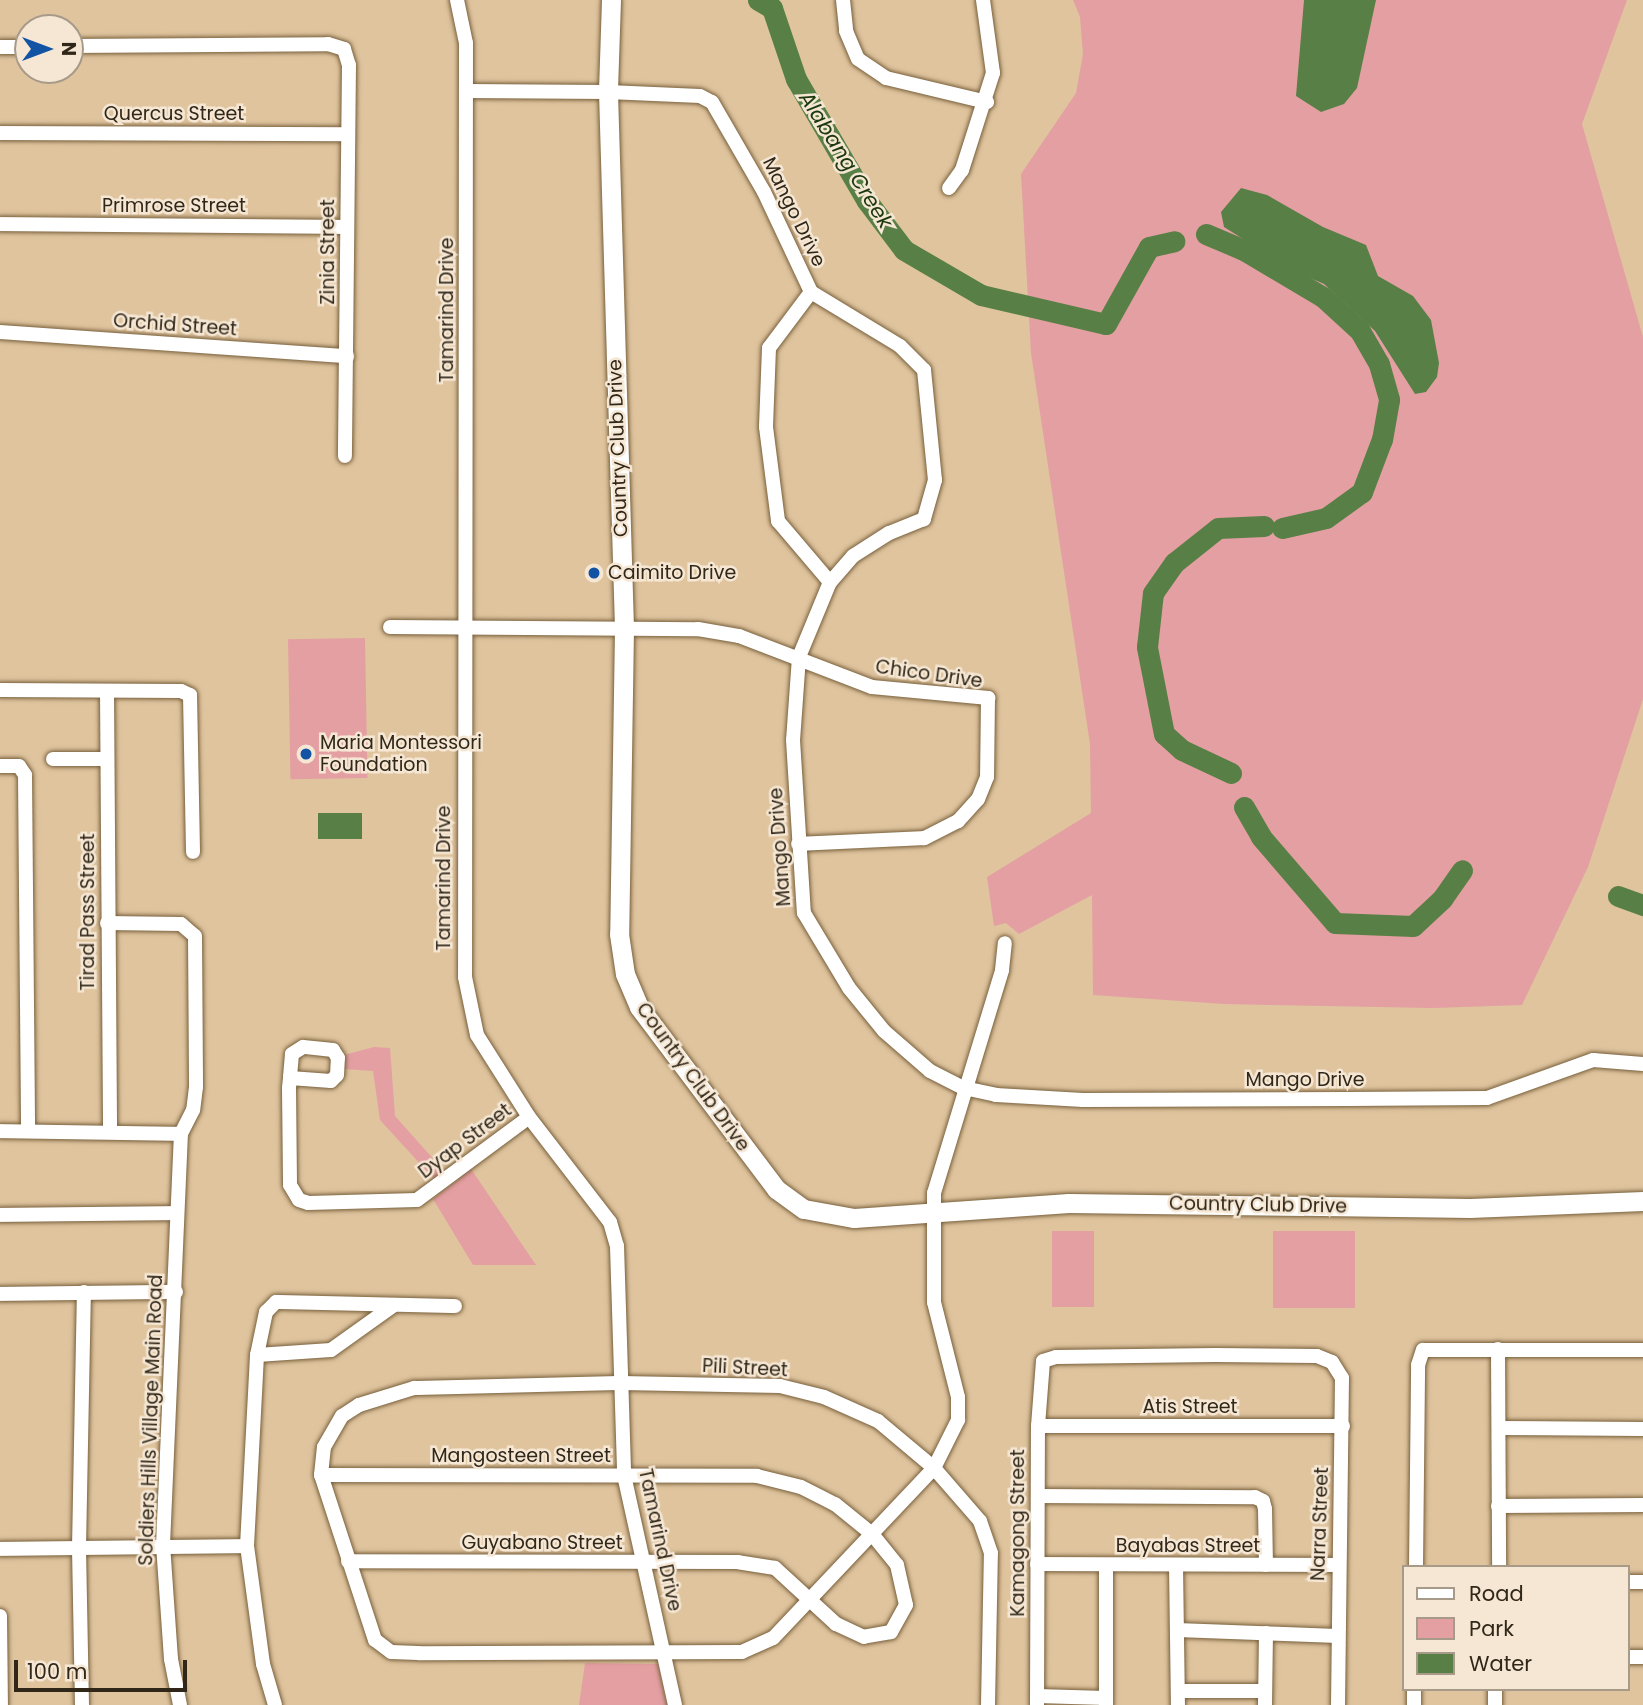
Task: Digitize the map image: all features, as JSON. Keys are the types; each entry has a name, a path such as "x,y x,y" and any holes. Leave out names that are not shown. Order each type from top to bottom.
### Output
{"street":[{"name":"Tamarind Drive","path":"457,0 465,36 466,91 463,626 465,977 477,1035 530,1117 610,1222 620,1274 624,1475 675,1705"},
{"name":"Country Club Drive","path":"611,0 608,92 624,629 619,933 625,974 639,1007 776,1189 804,1209 854,1218 936,1215 1068,1203 1470,1208 1643,1201"},
{"path":"844,0 846,31 858,59 886,78 987,102"},
{"path":"949,188 962,170 987,102 993,73 983,0"},
{"name":"Zinia Street","path":"84,46 328,44 344,49 349,65 345,456"},
{"path":"466,91 608,92"},
{"name":"Mango Drive","path":"608,92 699,96 712,102 764,192 811,292 900,346 925,370 936,480 925,519 889,533 853,556 830,582 799,657 793,740 804,913 849,988 884,1031 930,1071 964,1088 996,1095 1083,1100 1487,1098 1593,1060 1643,1064"},
{"name":"Quercus Street","path":"0,133 347,134"},
{"name":"Primrose Street","path":"0,224 347,227"},
{"path":"811,292 769,348 766,427 778,521 830,582"},
{"name":"Orchid Street","path":"0,332 348,356"},
{"path":"390,627 624,629"},
{"name":"Chico Drive","path":"624,629 698,629 739,636 873,687 988,698 987,777 978,799 958,821 924,838 798,844"},
{"path":"0,690 190,695 193,852"},
{"name":"Tirad Pass Street","path":"107,691 110,1132"},
{"path":"53,759 107,759"},
{"path":"0,766 19,766 25,775 28,1131"},
{"name":"Soldiers Hills Village Main Road","path":"107,923 181,924 195,936 196,1087 193,1110 181,1134 163,1545 171,1658 180,1705"},
{"path":"988,1705 990,1553 980,1521 934,1468 958,1420 958,1397 934,1302 934,1193 1002,970 1005,943"},
{"name":"Dyap Street","path":"290,1078 289,1185 299,1200 308,1203 417,1200 530,1117"},
{"path":"0,1131 181,1134"},
{"path":"0,1215 177,1213"},
{"path":"82,1705 79,1548 84,1292"},
{"path":"0,1294 176,1292"},
{"path":"275,1705 263,1664 247,1546 257,1355 272,1303 455,1306"},
{"path":"257,1355 331,1350 394,1305"},
{"path":"1498,1349 1499,1565"},
{"path":"1416,1565 1418,1365 1423,1350 1643,1350"},
{"name":"Narra Street","path":"1043,1361 1056,1357 1317,1356 1332,1362 1342,1377 1343,1426 1338,1565 1338,1705"},
{"name":"Kamagong Street","path":"1037,1701 1038,1426 1043,1361"},
{"name":"Pili Street","path":"465,1384 780,1386 824,1397 878,1421 934,1468 774,1637 742,1652 665,1655 391,1652 375,1640 321,1475 330,1430 342,1416 381,1396 414,1388 465,1384"},
{"name":"Atis Street","path":"1038,1426 1343,1426"},
{"path":"1499,1428 1643,1429"},
{"name":"Mangosteen Street","path":"321,1475 757,1476 835,1504 872,1534"},
{"path":"1038,1496 1255,1497 1263,1501 1265,1509 1266,1565"},
{"path":"1498,1506 1643,1505"},
{"name":"Guyabano Street","path":"348,1561 738,1562 775,1568 851,1632 880,1637 891,1632 906,1605 897,1565 872,1534"},
{"path":"0,1549 247,1546"},
{"name":"Bayabas Street","path":"1037,1564 1338,1565"},
{"path":"1037,1701 1106,1701 1106,1565"},
{"path":"1176,1565 1178,1698 1265,1698 1266,1633"},
{"path":"0,1616 1,1705"},
{"path":"1177,1630 1338,1636"}],"green space":[{"path":"1073,0 1627,0 1582,124 1643,337 1643,699 1588,867 1522,1005 1433,1008 1224,1004 1093,995 1092,895 1019,934 1006,923 994,926 987,877 1091,813 1090,744 1031,353 1021,174 1076,93 1083,54 1080,17"},
{"path":"365,638 367,778 290,779 288,639"},
{"path":"374,1047 390,1048 395,1116 444,1171 435,1180 380,1120 373,1071 344,1069 344,1055"},
{"path":"471,1169 536,1265 473,1265 433,1199"},
{"path":"1052,1231 1094,1231 1094,1307 1052,1307"},
{"path":"1273,1231 1355,1231 1355,1308 1273,1308"},
{"path":"585,1663 658,1664 667,1705 579,1705"}],"water":[{"path":"1304,0 1376,0 1357,88 1344,104 1321,112 1296,96"},
{"path":"1241,188 1267,195 1323,227 1366,245 1378,276 1413,296 1431,320 1439,363 1437,377 1426,392 1415,394 1375,331 1324,284 1294,271 1224,227 1221,212"},
{"path":"318,813 362,813 362,839 318,839"}],"waterway":[{"name":"Alabang Creek","path":"758,0 772,8 796,79 867,201 904,250 981,295 1106,324 1149,247 1174,241"},
{"name":"Alabang Creek","path":"1206,234 1242,249 1323,297 1360,331 1379,364 1389,400 1382,439 1362,492 1326,518 1282,528"},
{"name":"Alabang Creek","path":"1231,773 1182,750 1164,734 1147,647 1153,593 1174,563 1218,528 1264,526"},
{"name":"Alabang Creek","path":"1244,807 1261,837 1335,923 1413,926 1442,899 1462,870"},
{"name":"Alabang Creek","path":"1618,896 1643,905"}],"place":[{"name":"Caimito Drive","path":"594,573"},
{"name":"Maria Montessori Foundation","path":"306,754"}]}
